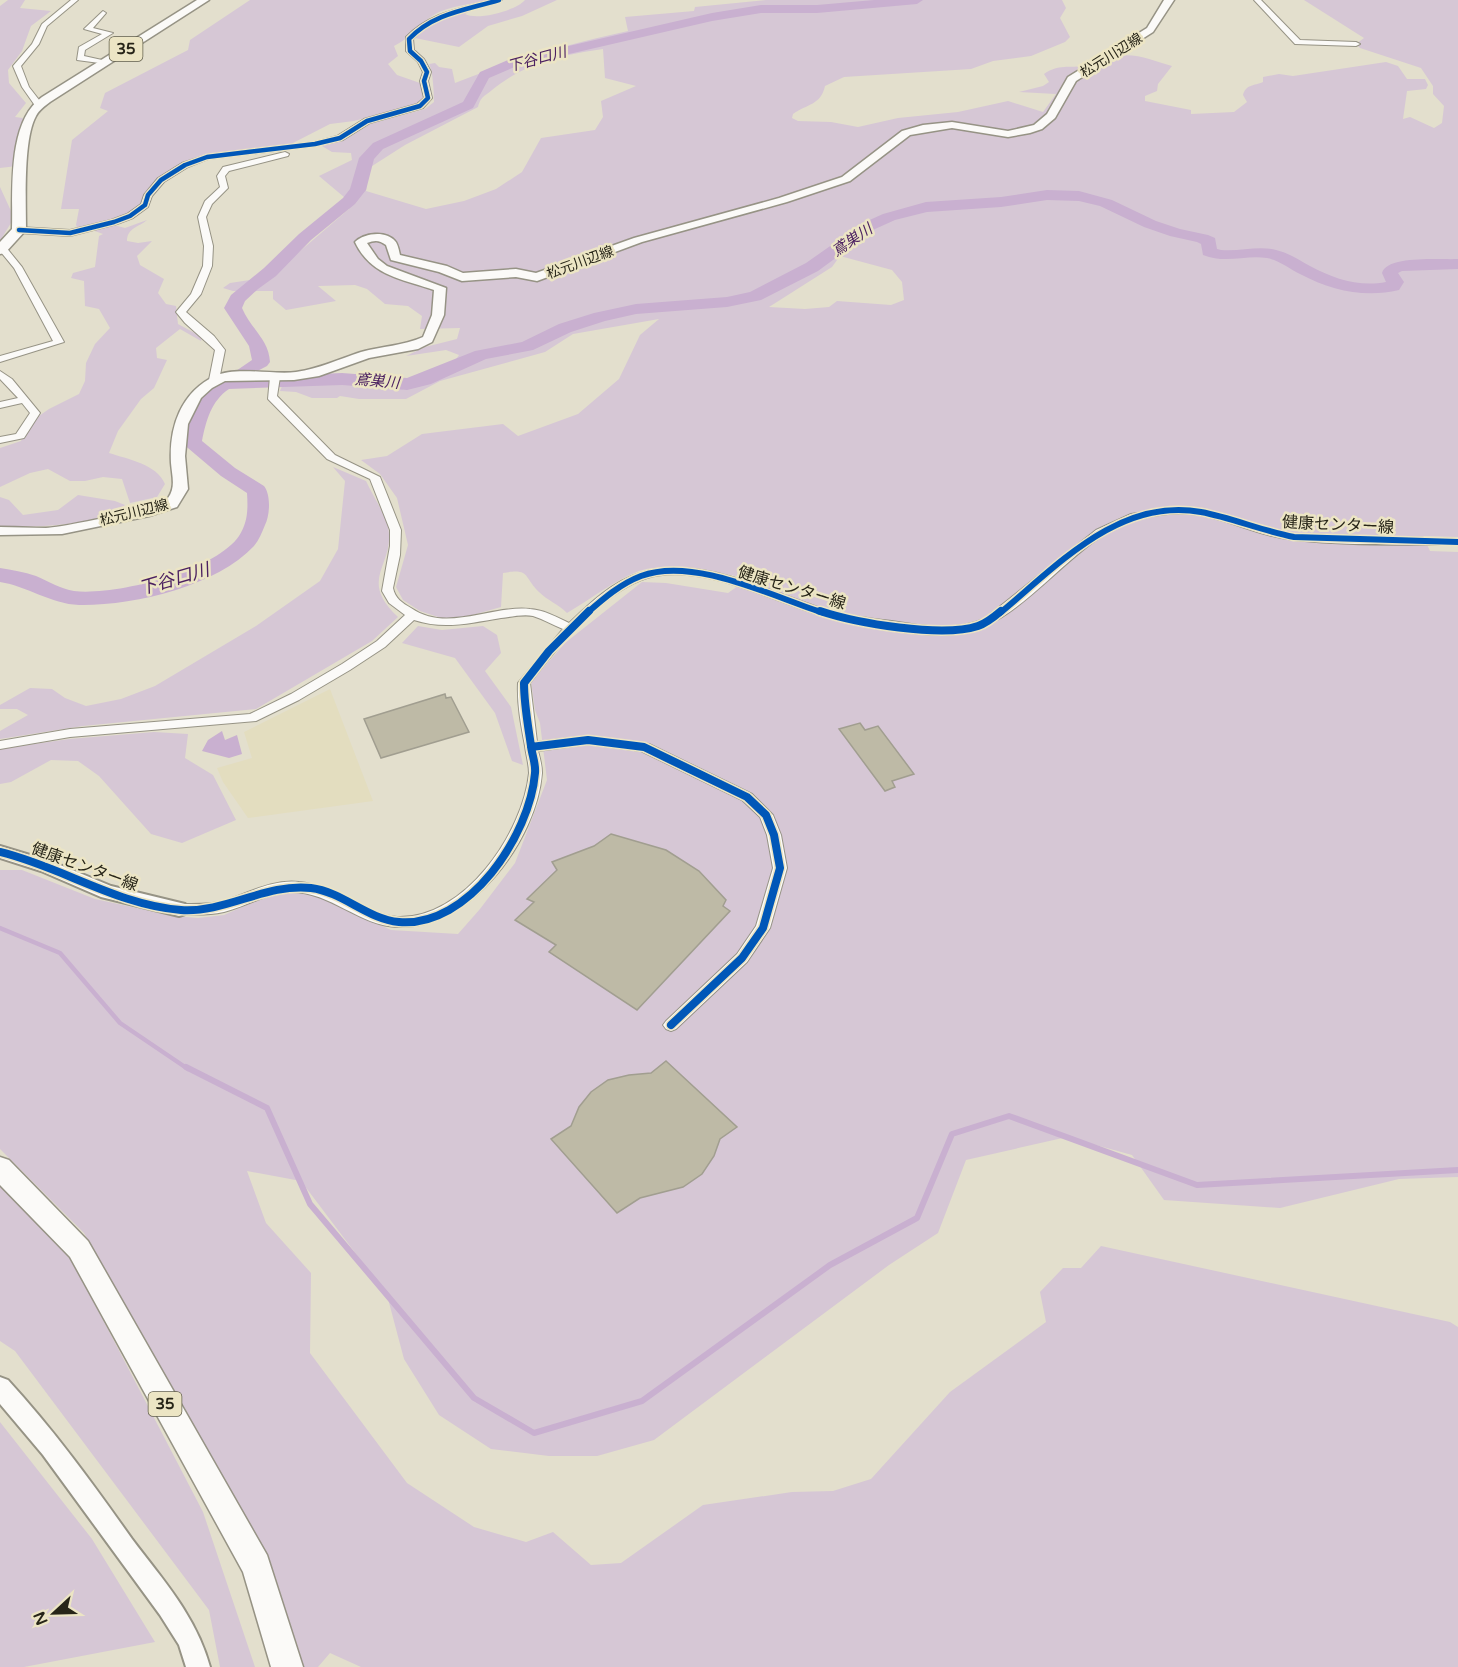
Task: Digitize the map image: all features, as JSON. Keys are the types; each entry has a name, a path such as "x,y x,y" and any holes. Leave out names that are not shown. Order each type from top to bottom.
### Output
{"main road":[{"name":"35","path":"39,105 204,0"},
{"name":"松元川辺線","path":"0,531 62,530 149,512 172,504 181,489 177,467 177,443 187,405 195,395 218,379 247,375 274,380 319,372 366,355 413,346 428,339 438,317 440,288 417,279 391,274 370,262 361,242 372,236 383,237 391,243 395,257 443,269 462,277 516,273 537,277 638,240 783,200 846,179 906,133 915,130 936,125 952,125 1008,134 1038,127 1051,116 1072,79 1150,30 1169,0"},
{"path":"1,249 19,230 27,125 39,105"},
{"name":"35","path":"0,1168 79,1250 256,1566 287,1667"}],"street":[{"path":"39,105 27,85 19,78 17,66 35,44 44,25 75,0"},
{"path":"218,379 220,350 202,329 185,320 181,312 196,294 210,257 208,232 202,217 208,203 224,188 221,176 226,169 298,151 347,135 373,119 426,102 428,98 424,81 427,72 421,61 410,51 409,39 417,29 439,14 499,0"},
{"path":"1257,0 1298,42 1356,44"},
{"path":"103,13 88,29 109,33 82,50 80,58 107,62"},
{"path":"19,230 70,233 114,222 130,216 145,205 148,195 161,180 196,161 215,156 315,144"},
{"path":"0,359 59,342 18,267 1,249"},
{"path":"0,440 20,436 35,413 1,374"},
{"path":"274,380 272,397 331,456 375,477 383,502 394,523 396,542 387,588 388,594 412,615 446,624 462,623 510,612 531,612 570,628"},
{"path":"0,405 23,400"},
{"name":"健康センター線","path":"0,852 47,866 107,892 179,909 224,907 269,890 292,887 314,888 382,918 397,922 415,921 445,911 471,895 503,854 522,820 532,794 535,771 524,683 570,628 592,608 634,579 658,572 709,577 780,597 823,613 850,619 929,630 965,631 988,622 1100,532 1135,516 1152,512 1176,510 1201,512 1271,533 1294,537 1458,542"},
{"path":"0,745 70,734 252,718 295,697 355,662 381,644 412,615"},
{"path":"531,747 588,740 644,747 747,797 766,815 774,835 780,868 763,928 742,958 671,1025"},
{"path":"0,1388 31,1420 165,1602 195,1651 198,1667"}],"shaded area":[{"path":"8,0 25,0 20,8 51,11 31,26 22,51 8,70 9,83 26,103 15,117 23,118 17,166 0,168 0,6"},
{"path":"250,0 492,0 439,12 394,46 398,56 388,64 397,75 420,83 423,99 420,103 354,121 330,124 289,145 214,154 194,159 167,172 155,181 144,195 140,205 126,215 78,229 76,225 79,209 61,209 72,140 108,111 100,108 105,93 188,50 190,40"},
{"path":"525,0 557,0 522,16 488,26 459,47 415,38 439,18 469,9 470,11 465,14 488,15 514,7"},
{"path":"766,0 1062,0 1066,8 1060,18 1070,37 1065,42 1031,56 993,61 971,69 844,77 825,86 817,101 793,114 792,118 798,121 831,122 858,127 898,118 958,112 1008,101 1043,112 1056,94 1019,92 1043,86 1049,82 1044,74 1054,69 1080,67 1125,55 1172,66 1158,84 1157,91 1145,96 1145,101 1191,110 1191,114 1234,112 1247,102 1243,95 1246,89 1263,82 1263,77 1279,74 1293,76 1386,62 1398,66 1407,79 1425,79 1428,85 1426,89 1407,91 1403,119 1410,117 1434,128 1442,123 1444,106 1433,94 1433,86 1421,68 1360,48 1356,44 1364,38 1304,0 1458,0 1458,537 1423,536 1430,551 1458,552 1458,1177 1399,1179 1280,1208 1164,1200 1132,1155 1067,1137 966,1160 938,1233 889,1265 654,1440 597,1456 549,1456 491,1449 439,1415 404,1359 387,1295 301,1181 247,1171 266,1223 311,1273 310,1353 407,1483 474,1527 526,1542 553,1532 591,1565 621,1563 703,1505 792,1492 833,1491 871,1479 950,1392 1046,1322 1040,1292 1063,1268 1081,1268 1101,1246 1450,1322 1458,1327 1458,1667 361,1667 330,1653 318,1667 297,1667 193,1428 84,1233 0,1149 0,870 22,870 95,899 174,916 198,918 224,915 262,898 288,893 313,894 391,930 458,934 515,863 547,780 540,723 535,710 531,682 565,643 642,582 666,583 728,593 748,579 693,569 649,568 620,580 567,613 539,592 526,575 512,572 503,573 501,607 462,618 441,618 420,611 403,600 396,587 408,545 397,498 380,474 361,460 387,456 422,434 503,424 518,436 578,414 619,379 640,335 659,319 573,334 545,352 440,381 406,399 359,399 340,396 312,398 296,392 280,391 283,384 348,385 369,373 391,375 404,390 419,375 450,364 459,355 446,350 406,356 425,347 457,339 460,328 420,329 422,316 408,306 385,304 367,289 355,285 318,286 336,301 286,310 273,299 273,291 233,291 223,288 230,283 250,280 292,258 349,209 344,197 319,176 352,160 351,153 332,152 322,146 348,138 370,124 425,109 434,102 429,64 435,63 439,67 452,69 455,83 540,54 628,31 625,17 694,11 695,7","holes":["603,49 605,78 636,86 601,101 603,117 595,130 541,138 522,172 496,189 464,201 426,209 366,191 369,168 405,145 478,107 483,97 517,73 544,62","840,256 892,270 902,282 904,300 891,305 837,301 829,307 805,309 769,307 832,267"]},
{"path":"0,187 11,211 17,213 0,241"},
{"path":"147,220 131,230 127,241 138,243 152,241 137,256 140,265 164,279 158,293 166,304 176,306 178,324 202,337 201,341 180,329 156,348 157,358 167,360 154,388 141,399 118,431 109,453 149,467 161,477 165,484 157,497 130,503 122,479 103,477 85,481 70,481 48,469 30,473 0,487 0,448 21,441 29,423 49,409 79,394 85,381 86,363 95,344 110,328 99,309 85,306 84,281 71,278 73,273 95,267 99,236 103,234 92,230 110,224 125,228"},
{"path":"333,467 366,481 387,523 388,549 379,580 380,591 386,603 398,617 372,641 256,709 83,726 0,739 0,731 28,715 17,709 0,709 0,705 30,688 52,689 65,698 86,706 121,699 155,686 256,626 320,581 338,549 345,481"},
{"path":"78,495 115,501 125,505 115,512 84,521 47,526 0,526 0,497 9,500 23,515 58,510"},
{"path":"418,626 442,630 483,626 497,635 501,653 485,671 511,707 523,765 512,761 495,713 455,658 402,643"},
{"path":"330,689 373,801 248,818 223,782 217,768 252,758 244,732"},
{"path":"222,731 225,740 237,735 242,754 229,758 202,751 208,740"},
{"path":"154,732 188,734 185,758 213,775 236,820 182,843 151,834 99,776 78,761 51,760 11,782 0,784 0,749 69,739"},
{"path":"0,1183 73,1262 203,1512 255,1667 220,1667 209,1610 15,1351 0,1341"},
{"path":"0,1422 92,1539 155,1642 24,1667 0,1667"}],"building":[{"path":"445,694 446,698 451,697 469,732 381,758 364,719"},
{"path":"860,723 865,730 878,726 914,774 892,781 895,787 885,791 839,729"},
{"path":"611,834 666,850 699,871 726,900 723,906 730,911 637,1010 549,952 556,945 515,920 534,902 527,899 557,870 552,862 594,846"},
{"path":"666,1061 737,1127 720,1139 714,1156 702,1174 683,1187 640,1198 617,1213 551,1139 571,1126 579,1107 591,1092 608,1080 651,1073"}],"waterway":[{"name":"下谷口川","path":"242,373 261,362 261,354 255,340 236,315 233,308 237,299 270,272 305,237 349,201 358,190 367,158 378,146 468,105 481,79 489,72 513,63 712,17 761,9 817,9 917,0"},
{"name":"鳶巣川","path":"0,575 23,579 73,597 105,597 167,585 198,574 226,559 247,541 258,518 257,490 228,472 192,443 202,409 211,395 225,384 342,379 407,384 424,380 481,355 527,346 565,328 600,317 636,309 727,302 755,296 812,267 869,226 889,217 926,207 1001,202 1047,195 1079,196 1106,203 1150,224 1176,233 1202,238 1209,242 1209,251 1216,254 1224,256 1274,254 1327,280 1349,287 1371,289 1393,286 1395,282 1390,273 1391,269 1400,266 1458,264"},
{"path":"0,928 60,953 120,1023 188,1069"},
{"path":"186,1067 267,1108 310,1204 474,1398 534,1433 642,1401 830,1265 917,1218 952,1134 1009,1116 1197,1185 1458,1170"}],"cycle path":[{"path":"19,230 70,233 114,222 130,216 145,205 148,195 161,180 185,165 207,157 315,144 340,138 367,121 420,106 428,98 424,81 427,72 421,61 410,51 409,39 418,29 439,16 499,0"},
{"path":"0,852 31,861 118,896 169,908 182,910 215,908 276,890 310,888 332,894 387,920 418,921 446,912 470,896 491,872 521,822 533,788 535,770 526,715 524,683 549,651 584,616 603,599 641,576 659,572 700,574 742,584 840,617 921,629 955,631 988,622 1100,532 1135,516 1176,510 1201,512 1271,533 1294,537 1458,542"},
{"path":"531,747 588,740 644,747 747,797 766,815 774,835 780,868 763,928 742,958 671,1025"}]}
